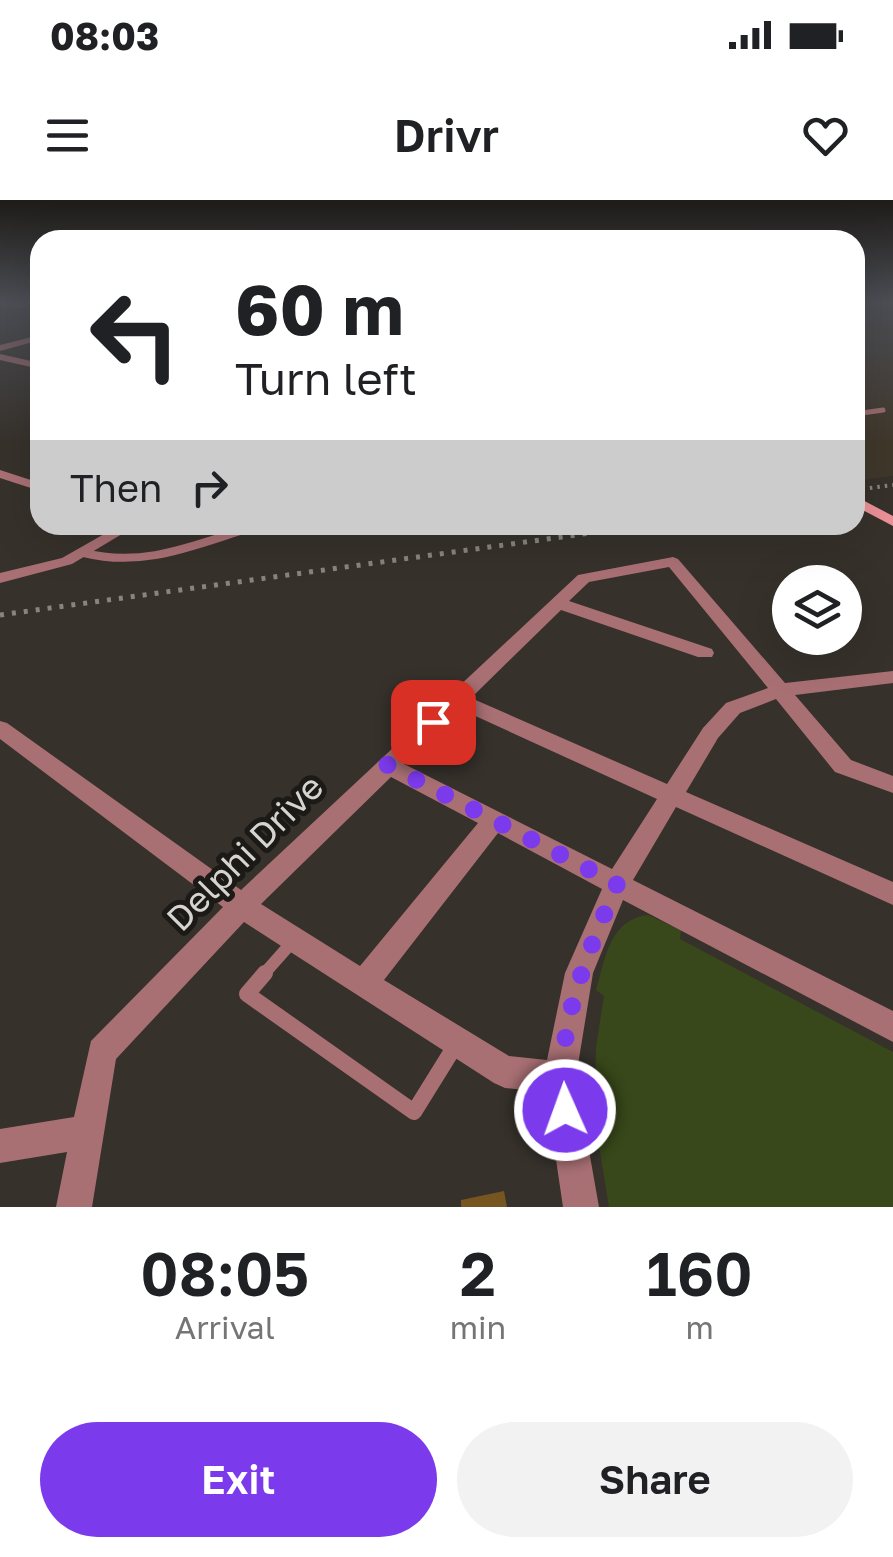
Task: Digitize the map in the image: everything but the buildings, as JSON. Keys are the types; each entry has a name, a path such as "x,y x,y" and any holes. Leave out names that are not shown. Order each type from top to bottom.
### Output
{"main road":[{"path":"865,496 893,512"},
{"path":"865,506 893,522"}],"street":[{"path":"0,357 30,364"},
{"path":"0,474 30,484"},
{"path":"0,578 47,568 113,535"},
{"name":"Delphi Drive","path":"74,1207 102,1052 386,764 584,578 674,562 780,690"},
{"path":"560,604 705,653"},
{"path":"581,1207 560,1077 579,973 617,884 710,733 733,708 780,690 893,678"},
{"path":"780,690 843,766 893,784"},
{"path":"456,700 893,894"},
{"path":"0,728 242,906 457,1044 506,1072 560,1077"},
{"path":"386,764 893,1027"},
{"path":"364,983 493,822"},
{"path":"0,1146 88,1132"}],"lane":[{"path":"865,413 883,410"},
{"path":"84,552 110,562 137,562 197,549 225,535"},
{"path":"294,939 248,994 414,1112 457,1044"}],"shaded area":[{"path":"865,349 893,349 893,476 865,479"}],"green space":[{"path":"648,915 681,930 680,939 893,1052 893,1207 609,1207 594,1116 596,1047 604,996 596,990 617,932 635,918"}],"railway":[{"path":"865,489 893,485"},
{"path":"0,615 576,535"}],"route":[{"path":"433,722 386,764 617,884 579,973 560,1077 565,1110"}]}
